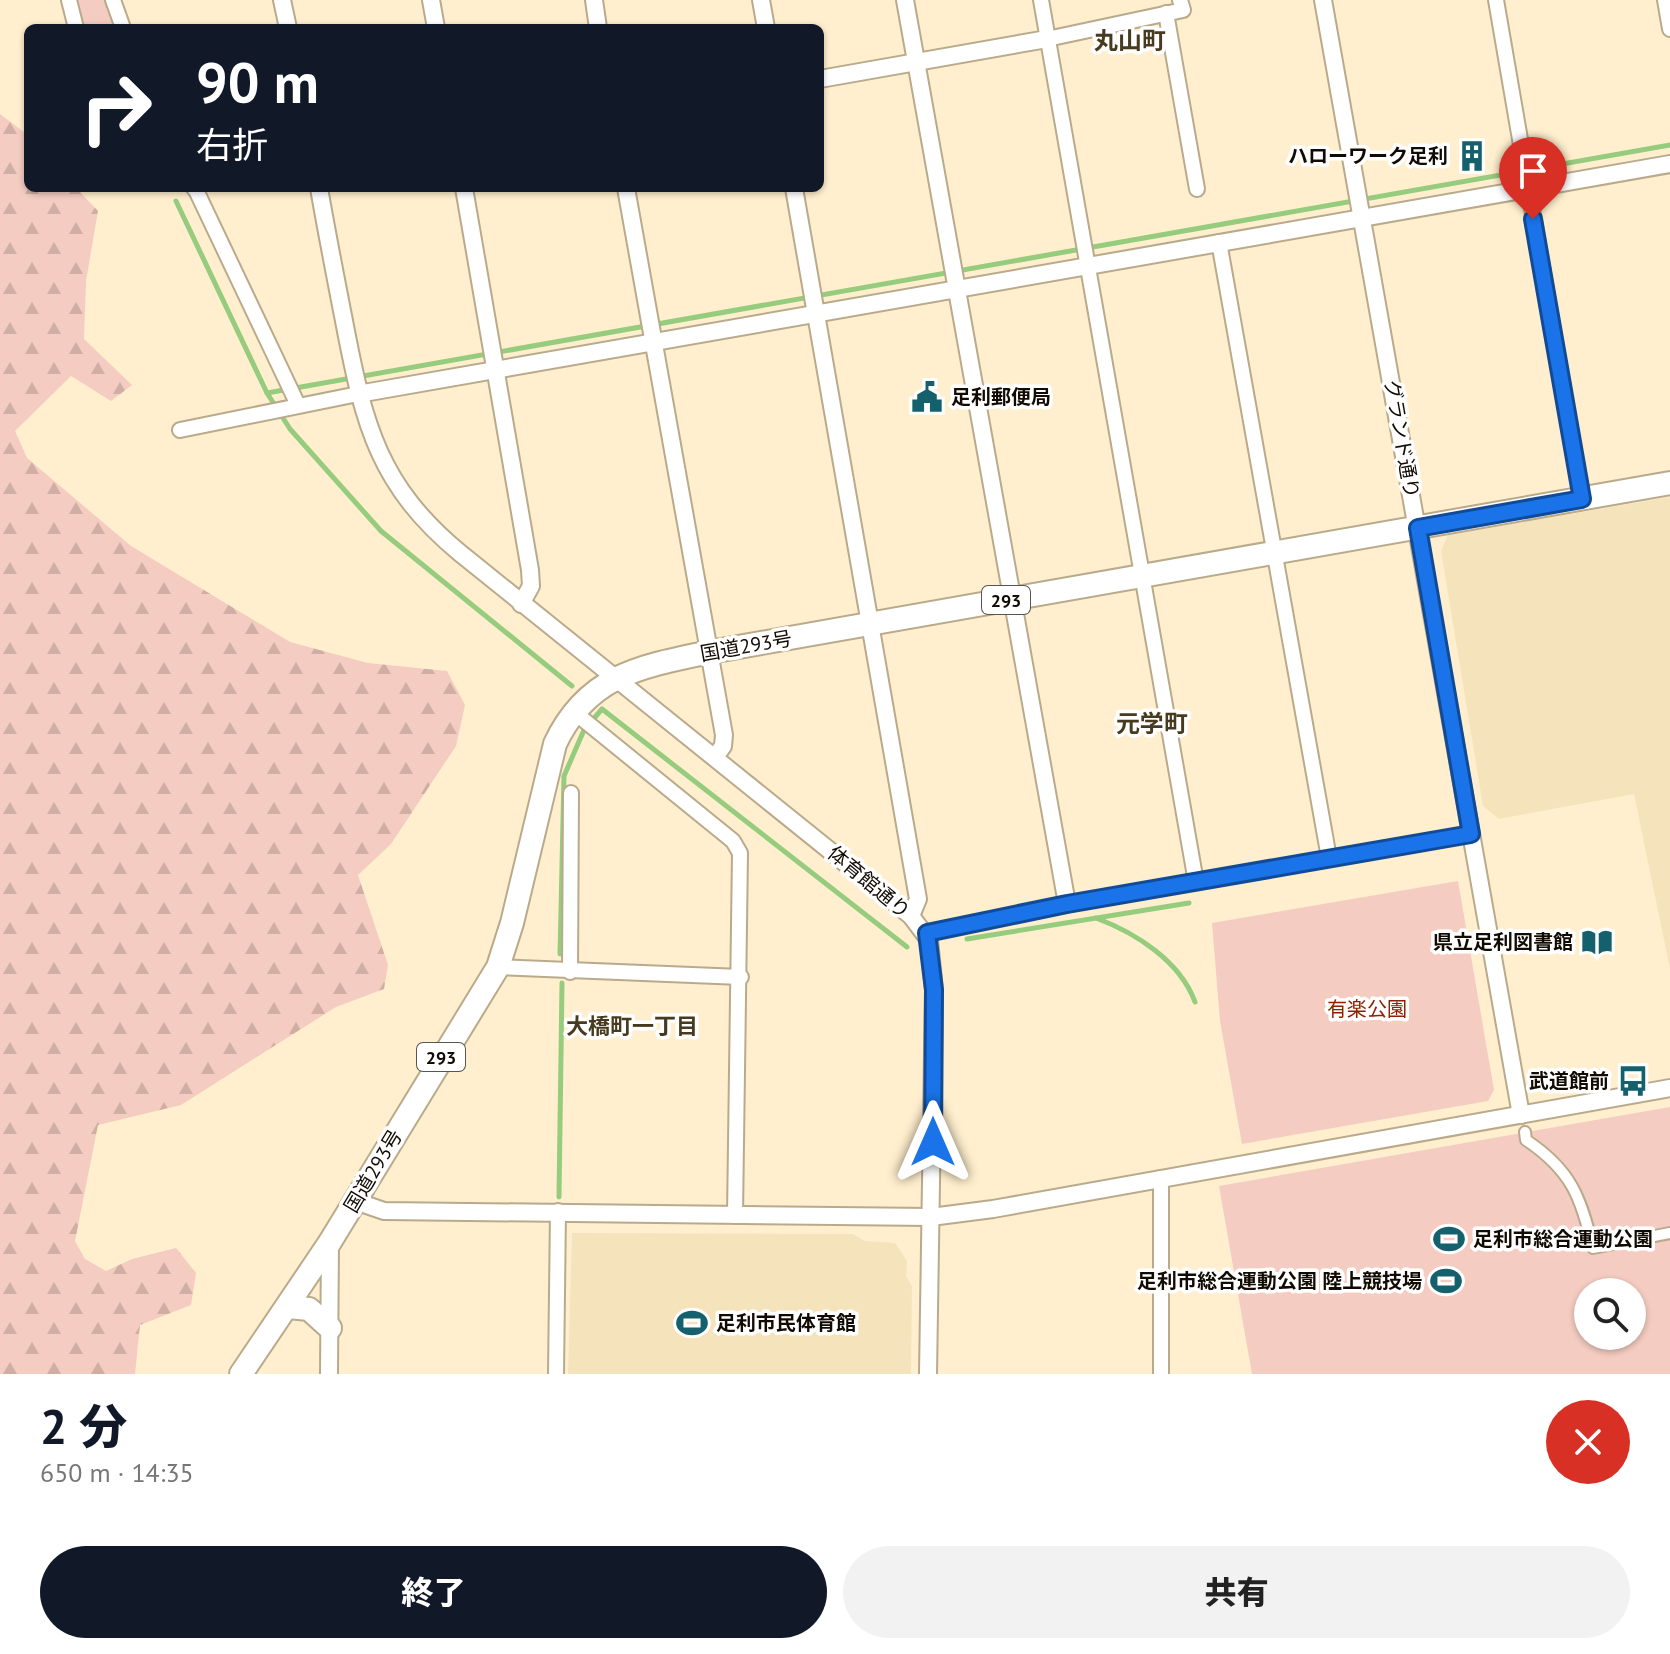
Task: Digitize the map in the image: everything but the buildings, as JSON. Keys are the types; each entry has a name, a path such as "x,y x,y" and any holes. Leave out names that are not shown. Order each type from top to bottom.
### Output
{"highway":[{"name":"国道293号","path":"241,1374 330,1242 498,967 512,923 555,744 574,712 598,687 653,663 710,652 1670,483"},
{"path":"288,1307 309,1309 330,1328"}],"street":[{"path":"69,0 75,24"},
{"path":"113,0 122,24"},
{"path":"282,0 287,24"},
{"path":"431,0 435,24"},
{"path":"594,0 597,24"},
{"path":"761,0 765,24"},
{"path":"905,0 1067,904"},
{"path":"1041,0 1140,578 1196,882"},
{"path":"824,78 1047,39 1183,10 1180,0"},
{"name":"グランド通り","path":"1323,0 1523,1124"},
{"path":"1496,0 1582,499"},
{"path":"1665,0 1670,29"},
{"path":"1166,13 1197,189"},
{"path":"180,430 293,404 1670,164"},
{"path":"198,192 293,404"},
{"name":"体育館通り","path":"320,192 358,394 379,454 411,506 439,536 521,604 715,757 911,916 927,933 934,990 928,1374"},
{"path":"465,192 530,570 531,586 521,604"},
{"path":"627,192 724,735 723,746 715,757"},
{"path":"795,192 918,899 911,916"},
{"path":"1219,242 1329,858"},
{"path":"574,712 733,841 741,862 735,1216"},
{"path":"570,972 571,793"},
{"path":"927,933 1067,904 1471,834"},
{"path":"498,967 741,977"},
{"path":"355,1201 384,1211 931,1217 1161,1178 1523,1124 1670,1088"},
{"path":"1523,1124 1526,1140 1558,1164 1582,1201 1593,1248 1670,1233"},
{"path":"1161,1178 1161,1374"},
{"path":"556,1374 558,1211"},
{"path":"329,1374 330,1242"}],"shaded area":[{"path":"1670,497 1670,969 1634,794 1499,819 1483,806 1441,551 1448,535"},
{"path":"572,1233 853,1234 865,1241 895,1243 907,1261 906,1276 912,1286 911,1374 568,1374"}],"green space":[{"path":"76,0 106,0 114,24 84,24"},
{"path":"0,114 24,132 24,192 80,192 98,211 86,281 84,339 132,385 111,401 71,376 15,431 27,458 131,546 290,642 368,663 447,671 465,705 456,746 391,844 358,875 388,965 384,989 336,1007 181,1105 98,1125 75,1241 85,1259 106,1271 132,1259 176,1248 196,1273 191,1305 140,1325 135,1374 0,1374"},
{"name":"有楽公園","path":"1458,881 1494,1090 1488,1101 1242,1144 1220,1021 1212,923"},
{"name":"足利市総合運動公園","path":"1670,1107 1670,1374 1252,1374 1219,1186"}],"waterway":[{"path":"267,393 1670,145"},
{"path":"176,201 267,393 290,429 381,531 572,686"},
{"path":"560,954 564,776 584,730 602,709 907,947"},
{"path":"967,939 1189,903"},
{"path":"1096,918 1141,940 1168,961 1188,987 1195,1002"},
{"path":"559,1197 562,983"}],"place":[{"name":"ハローワーク足利","path":"1472,156"},
{"name":"足利郵便局","path":"927,397"},
{"name":"県立足利図書館","path":"1597,942"},
{"name":"武道館前","path":"1633,1081"},
{"name":"足利市総合運動公園","path":"1449,1239"},
{"name":"足利市総合運動公園 陸上競技場","path":"1446,1281"},
{"name":"足利市民体育館","path":"692,1323"}],"district":[{"name":"丸山町","path":"1130,40"},
{"name":"元学町","path":"1152,723"},
{"name":"大橋町一丁目","path":"632,1026"}],"route":[{"path":"933,1142 934,990 927,933 1067,904 1471,834 1418,528 1582,499 1533,219"}]}
